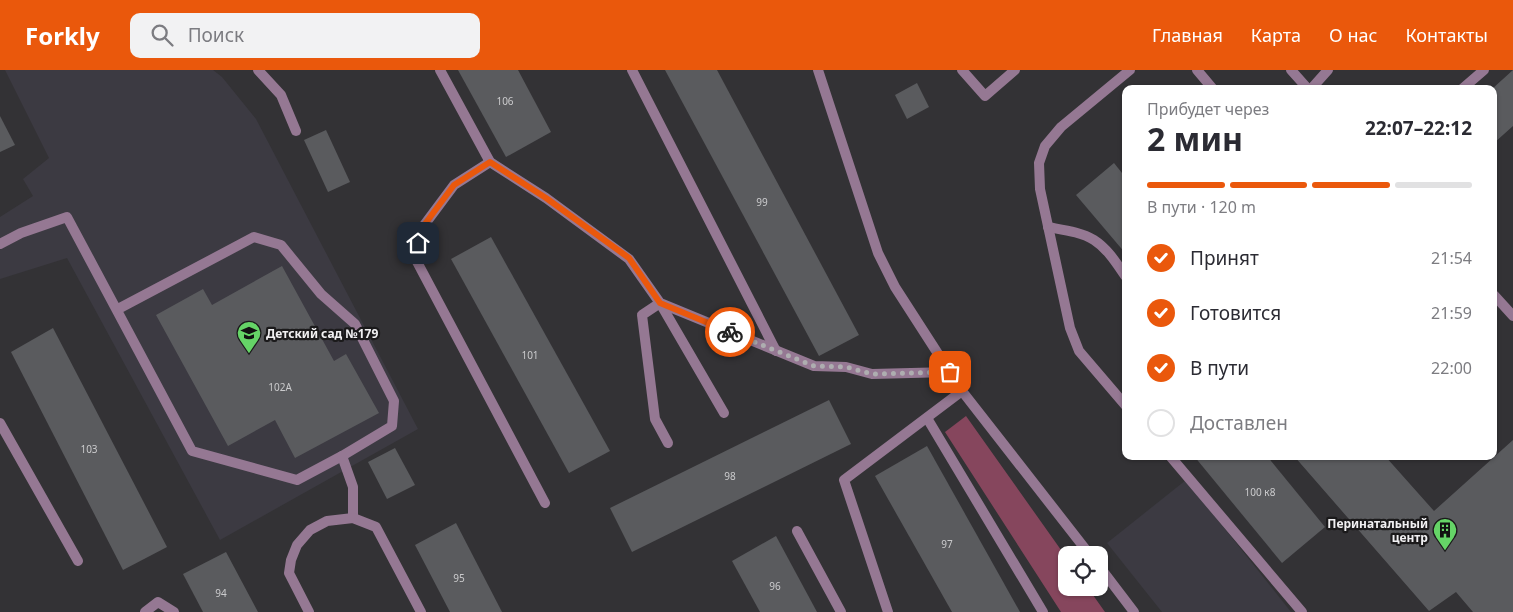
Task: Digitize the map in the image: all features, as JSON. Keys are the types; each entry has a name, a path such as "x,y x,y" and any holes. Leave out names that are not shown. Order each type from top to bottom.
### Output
{"street":[{"path":"258,70 281,94 296,131"},
{"path":"440,70 490,162 546,198 629,258 660,303 724,413"},
{"path":"632,70 776,351"},
{"path":"818,70 878,253 895,287 962,391 1083,546"},
{"path":"962,70 985,96 1015,70"},
{"path":"1122,401 1079,350 1070,328 1040,189 1039,163 1045,146 1061,127 1130,70"},
{"path":"1197,70 1210,85"},
{"path":"1291,70 1305,85"},
{"path":"1313,85 1328,70"},
{"path":"1467,85 1484,70"},
{"path":"490,162 454,185 422,228 415,258 545,503"},
{"path":"0,244 21,233 67,217 118,309 192,452 297,480 392,426 394,401 355,324 321,294 281,245 254,237 118,309"},
{"path":"1048,227 1077,233 1094,240 1106,251 1122,271"},
{"path":"1497,298 1513,316"},
{"path":"660,303 814,366 846,367 872,374 950,372"},
{"path":"660,303 642,315 655,419 668,443"},
{"path":"888,612 844,480 962,391"},
{"path":"927,418 1043,612"},
{"path":"0,423 78,561"},
{"path":"342,456 353,487 353,518"},
{"path":"1173,460 1302,612"},
{"path":"308,612 289,573 291,560 297,545 310,530 327,521 353,518 376,527 421,612"},
{"path":"797,530 841,612"},
{"path":"1108,578 1134,612"},
{"path":"145,612 158,602 174,612"}],"shaded area":[{"name":"Детский сад №179","path":"5,70 213,70 222,77 256,119 418,429 220,540 67,258 0,279 0,217 33,196 23,179 49,158"},
{"path":"966,416 1058,546 1058,596 1094,596 1105,612 1061,612 945,432"},
{"path":"1186,480 1291,612 1162,612 1107,543"}],"building":[{"path":"458,70 518,70 551,132 506,157"},
{"path":"665,70 717,70 859,335 819,356"},
{"path":"1513,70 1513,126 1497,140 1497,85"},
{"path":"917,83 929,107 907,119 895,95"},
{"path":"0,116 15,145 0,152"},
{"path":"326,130 350,182 328,192 304,140"},
{"path":"1114,163 1122,173 1122,249 1076,195"},
{"path":"491,237 610,451 569,473 451,259"},
{"path":"282,266 334,361 346,354 379,413 295,458 275,420 228,446 156,315 203,289 212,305"},
{"path":"53,328 167,547 123,570 11,352"},
{"path":"829,400 851,444 632,552 610,508"},
{"name":"Перинатальный центр","path":"1513,440 1513,612 1473,612 1456,592 1429,611 1297,460 1389,460 1434,511 1491,460 1497,460 1497,454"},
{"path":"927,446 1020,612 952,612 875,476"},
{"path":"395,448 415,485 387,499 368,462"},
{"path":"1197,460 1270,460 1325,527 1282,563"},
{"path":"456,523 502,612 450,612 415,545"},
{"path":"776,536 817,612 760,612 732,561"},
{"path":"226,552 258,612 203,612 183,574"}],"way so far":[{"path":"730,332 814,366 846,367 872,374 950,372"}],"place":[{"name":"Детский сад №179","path":"249,354"},
{"name":"Перинатальный центр","path":"1445,551"}],"route":[{"path":"418,243 422,228 454,185 490,162 546,198 629,258 660,303 730,332"}]}
